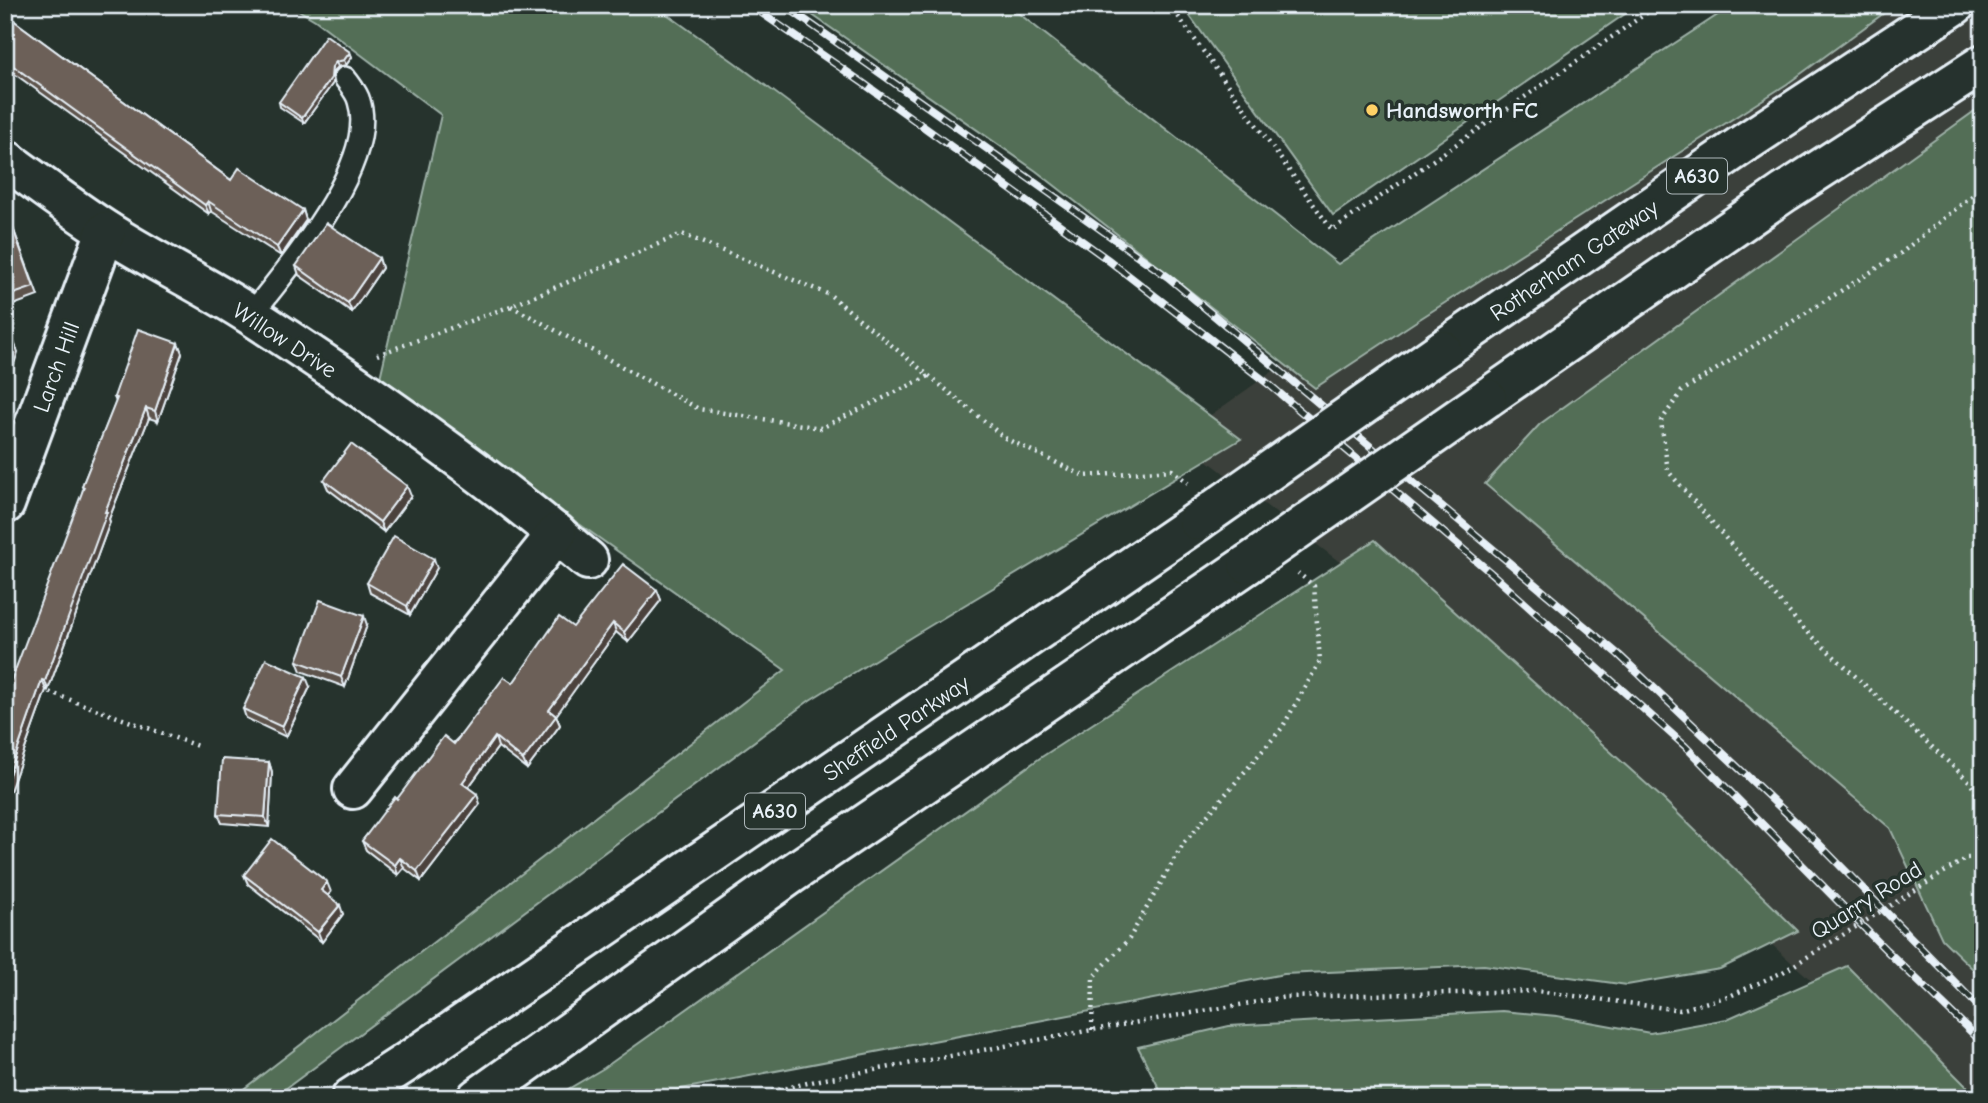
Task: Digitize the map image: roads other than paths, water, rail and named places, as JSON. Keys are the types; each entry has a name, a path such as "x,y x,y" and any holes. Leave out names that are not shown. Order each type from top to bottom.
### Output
{"main road":[{"name":"Rotherham Gateway","path":"1195,504 1442,350 1746,142 1955,5"},
{"name":"A630","path":"477,1098 790,875 1248,565 1785,192 1983,64"},
{"name":"Willow Drive","path":"5,159 106,231 251,315 448,450 557,533 588,561"},
{"name":"Larch Hill","path":"5,504 106,231"},
{"name":"Sheffield Parkway","path":"351,1098 424,1050 1195,504"},
{"path":"353,789 557,533"}],"lane":[{"path":"251,315 292,264 325,214 354,160 362,130 359,101 345,78"}],"railway":[{"path":"750,5 1107,259 1271,386 1491,573 1685,746 1886,950 1983,1043"},
{"path":"784,5 1168,277 1456,518 1619,655 1818,843 1983,1011"}],"place":[{"name":"Handsworth FC","path":"1372,110"}]}
